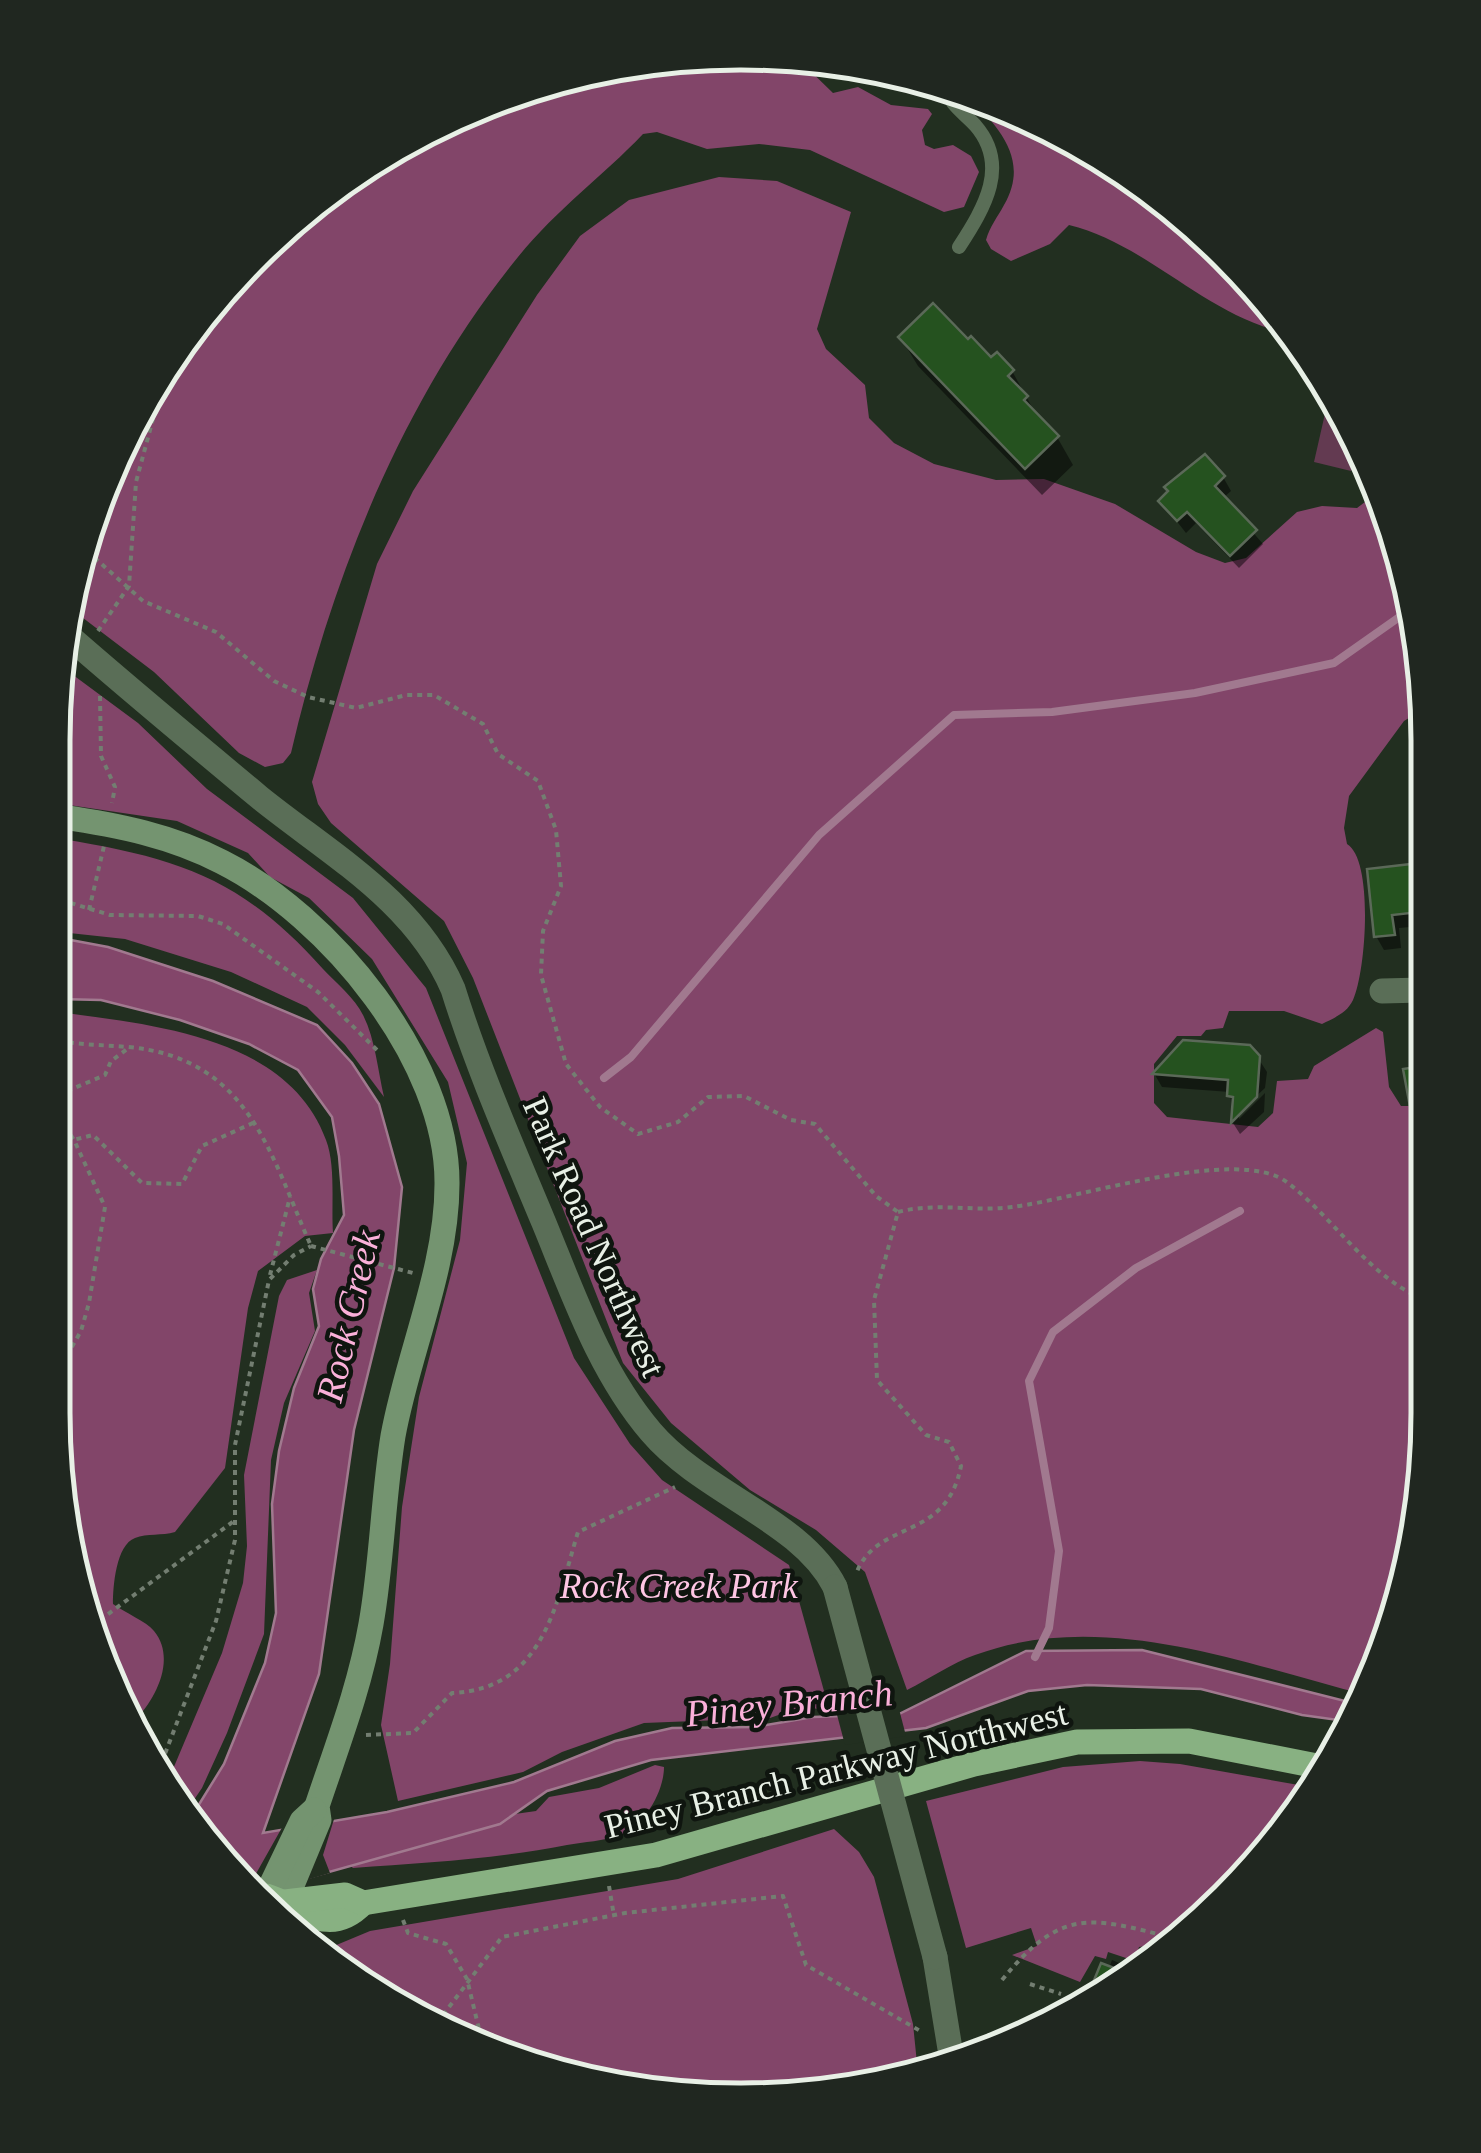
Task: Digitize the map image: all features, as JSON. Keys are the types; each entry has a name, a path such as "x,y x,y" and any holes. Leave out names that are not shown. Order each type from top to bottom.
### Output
{"main road":[{"path":"70,818 124,827 184,844 240,872 292,908 333,947 373,997 410,1057 441,1126 448,1183 441,1241 396,1423 366,1646 318,1806 319,1820 276,1897"},
{"name":"Piney Branch Parkway Northwest","path":"319,1934 364,1903 605,1866 974,1764 1077,1742 1188,1742 1310,1765"},
{"name":"Piney Branch Parkway Northwest","path":"279,1899 346,1895 364,1903"},
{"path":"283,1903 317,1920 338,1921"}],"street":[{"name":"Park Road Northwest","path":"77,644 181,734 386,895 426,939 447,974 523,1174 617,1386 676,1457 721,1493 804,1545 846,1580 935,1957 951,2049"},
{"path":"1382,992 1411,991"}],"lane":[{"path":"955,106 989,142 994,166 978,218 960,247"}],"path":[{"path":"95,635 129,586 136,482 155,415"},
{"path":"96,558 143,602 216,632 274,681 308,698 356,708 406,695 434,694 483,724 498,754 538,781 556,830 561,886 543,932 541,975 566,1064 600,1107 638,1134 678,1122 708,1097 744,1096 791,1120 815,1124 876,1196 898,1212 951,1204 1008,1208 1106,1192 1180,1170 1259,1172 1288,1182 1336,1233 1411,1295"},
{"path":"92,683 100,696 101,756 115,787 110,812"},
{"path":"89,910 105,835"},
{"path":"70,903 131,917 198,916 223,924 318,992 389,1064"},
{"path":"70,1042 130,1047 200,1070 230,1090 277,1158 290,1198 314,1246"},
{"path":"70,1090 104,1075 110,1061 130,1047"},
{"path":"70,1141 93,1134 142,1183 182,1184 202,1146 254,1122"},
{"path":"70,1134 104,1207 89,1303 70,1351"},
{"path":"164,1755 216,1620 234,1540 235,1445 290,1198"},
{"path":"846,1580 876,1548 904,1530 926,1524 948,1502 961,1466 949,1442 926,1435 877,1380 874,1300 898,1212"},
{"path":"269,1280 294,1255 314,1246 413,1273 416,1260"},
{"path":"358,1735 414,1734 452,1692 481,1691 517,1672 546,1634 578,1532 679,1486"},
{"path":"103,1618 234,1521"},
{"path":"605,1866 614,1916"},
{"path":"444,2014 502,1937 614,1916 783,1896 806,1965 945,2050"},
{"path":"394,1898 408,1933 446,1944 468,1979 479,2030"},
{"path":"1002,1980 1023,1954 1074,1920 1161,1935"},
{"path":"1030,1984 1061,1994"}],"shaded area":[{"path":"1325,413 1352,467 1351,471 1314,462"}],"green space":[{"path":"697,71 784,71 814,74 833,93 858,87 891,105 928,109 932,114 922,130 925,145 934,149 953,145 971,156 979,172 964,207 944,212 810,150 759,144 707,149 657,132 643,134 518,257 439,370 376,492 350,556 327,621 291,753 283,763 265,767 239,753 154,672 82,617 93,567 121,484 160,405 236,298 298,236 368,183 444,139 525,106 610,83"},
{"path":"989,118 1076,160 1149,209 1215,266 1268,327 1227,310 1124,247 1069,225 1050,244 1011,261 991,249 986,240 1011,188 1014,172 1007,144"},
{"path":"719,177 777,181 851,212 817,329 826,349 865,385 869,418 894,443 934,464 996,480 1044,479 1115,504 1196,552 1225,563 1246,558 1297,512 1322,506 1357,508 1366,501 1398,610 1410,717 1349,796 1344,828 1347,844 1356,854 1361,871 1365,918 1353,1000 1344,1012 1322,1024 1284,1011 1229,1011 1223,1028 1206,1030 1201,1036 1177,1036 1154,1064 1154,1103 1167,1117 1258,1127 1273,1113 1277,1081 1308,1079 1314,1066 1376,1028 1383,1032 1389,1087 1401,1106 1411,1106 1410,1456 1388,1586 1350,1691 1172,1645 1072,1637 1023,1642 975,1655 907,1690 865,1572 816,1530 750,1490 671,1423 623,1363 473,978 444,921 331,823 318,804 312,782 377,564 413,491 537,295 580,236 629,200"},
{"name":"Rock Creek Park","path":"73,675 138,723 207,789 353,898 426,988 574,1358 630,1444 662,1480 789,1565 829,1709 798,1708 770,1718 644,1723 562,1752 523,1772 398,1801 381,1725 390,1664 402,1507 419,1397 460,1240 467,1163 448,1082 372,959 309,898 270,877 248,853 177,821 70,805"},
{"path":"70,840 174,864 206,877 264,913 293,938 359,1009 370,1034 384,1097 345,1045 307,1007 231,972 125,939 70,933"},
{"path":"70,1014 174,1031 249,1057 281,1078 307,1105 326,1140 331,1162 333,1233 305,1236 258,1271 248,1308 225,1468 175,1532 135,1538 120,1557 113,1604 150,1627 164,1654 161,1679 141,1713 121,1669 93,1586 76,1500 70,1412"},
{"path":"317,1270 309,1293 315,1331 284,1403 271,1460 264,1634 227,1733 194,1800 173,1769 222,1653 243,1583 247,1546 244,1475 279,1296 287,1280"},
{"path":"1140,1761 1180,1764 1298,1785 1245,1855 1183,1917 1128,1959 1108,1952 1106,1959 1095,1956 1080,1982 1012,1955 1037,1946 1031,1928 966,1948 926,1801 1063,1767"},
{"path":"655,1765 664,1767 661,1787 651,1807 629,1831 614,1837 514,1854 433,1862 353,1868 342,1858 488,1818 536,1811 549,1797 599,1788"},
{"path":"834,1829 859,1852 874,1877 913,2024 917,2059 784,2082 697,2082 610,2070 525,2047 444,2014 334,1946 370,1931 678,1879"}],"water":[{"name":"Rock Creek","path":"70,940 108,947 213,981 317,1025 352,1063 379,1104 402,1187 394,1268 354,1430 319,1674 263,1833 387,1812 514,1782 615,1741 672,1728 754,1727 813,1717 899,1714 1026,1651 1142,1650 1346,1701 1336,1720 1201,1689 1087,1685 1028,1691 926,1728 651,1760 547,1791 500,1824 268,1889 198,1806 224,1764 265,1663 276,1613 272,1504 279,1451 294,1388 319,1326 313,1289 321,1259 344,1215 332,1117 298,1070 249,1044 180,1020 101,1000 70,999"}],"pier":[{"path":"899,1709 906,1736 845,1745 836,1711"},
{"path":"335,1816 323,1855 330,1873 270,1891 255,1875 284,1824"}],"building":[{"path":"933,303 991,357 997,352 1014,370 1008,376 1028,396 1024,400 1059,436 1025,469 898,337"},
{"path":"1205,454 1225,476 1215,486 1257,530 1230,556 1187,512 1177,521 1158,501 1168,491 1164,487"},
{"path":"1411,864 1411,913 1392,915 1395,935 1374,937 1367,869"},
{"path":"1183,1040 1250,1045 1260,1056 1257,1097 1231,1123 1233,1097 1227,1096 1228,1080 1152,1074"},
{"path":"1411,1068 1411,1112 1403,1069"},
{"path":"1101,1963 1115,1968 1113,1970 1093,1982"}],"waterway":[{"path":"604,1078 631,1057 819,835 954,715 1052,712 1195,693 1334,663 1399,617"},
{"path":"1035,1657 1049,1628 1059,1551 1029,1381 1053,1332 1136,1268 1240,1211"}],"water label":[{"name":"Piney Branch","path":"789,1703"}]}
